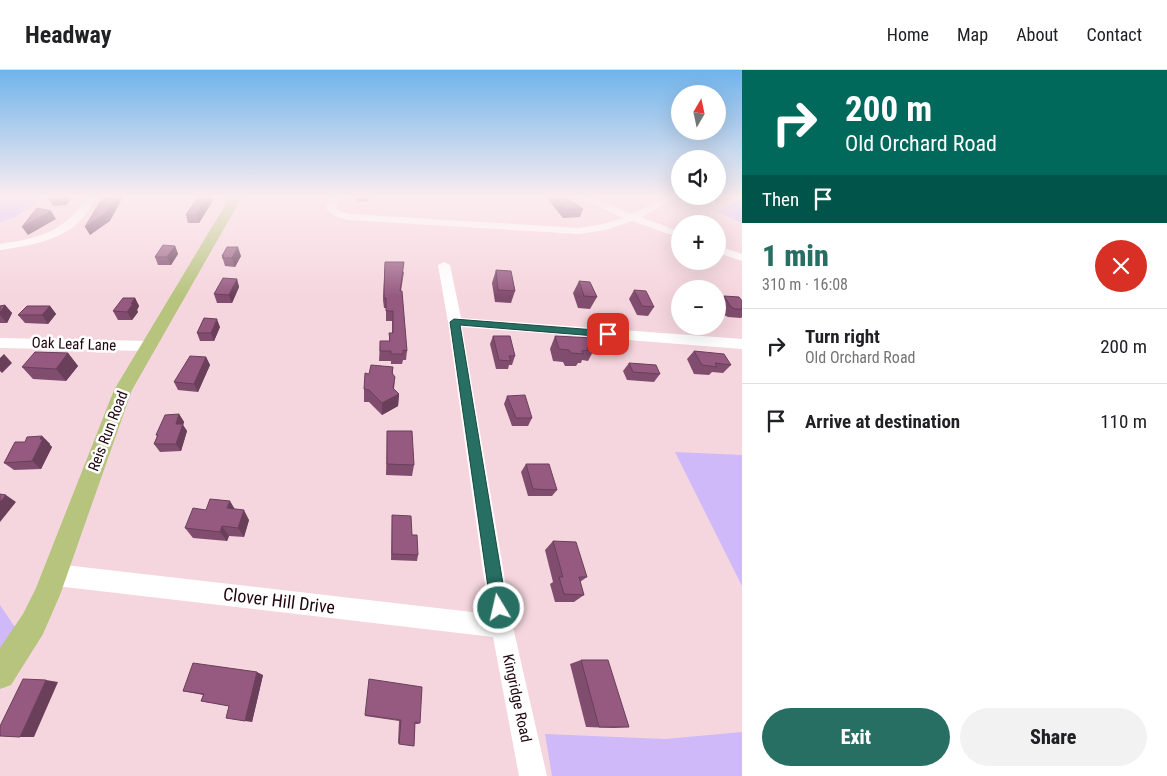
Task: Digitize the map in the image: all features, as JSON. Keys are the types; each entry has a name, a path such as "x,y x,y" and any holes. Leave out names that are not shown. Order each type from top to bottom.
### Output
{"main road":[{"name":"Reis Run Road","path":"0,674 33,624 56,574 115,408 148,346 217,230"}],"street":[{"path":"0,247 46,236 59,230"},
{"path":"562,230 589,230"},
{"path":"726,252 742,258"},
{"name":"Kingridge Road","path":"444,265 502,627 533,776"},
{"path":"454,322 742,344"},
{"name":"Oak Leaf Lane","path":"0,342 148,346"},
{"name":"Clover Hill Drive","path":"56,574 502,627"}],"shaded area":[{"path":"675,452 742,455 742,586"},
{"path":"0,605 17,630 0,653"},
{"path":"742,732 742,776 552,776 545,734 665,739"}],"building":[{"path":"163,245 175,246 167,257 155,257"},
{"path":"227,247 238,247 232,258 222,258 224,256 222,256"},
{"path":"385,262 404,262 400,291 402,291 407,351 403,350 403,354 391,354 391,351 380,351 380,341 390,341 389,333 393,333 393,311 386,311 386,298 384,298"},
{"path":"496,270 511,271 515,291 498,290"},
{"path":"223,278 237,279 229,295 214,294"},
{"path":"579,281 590,282 597,297 584,296"},
{"path":"634,290 646,291 654,307 642,306"},
{"path":"726,296 739,297 742,301 742,309 731,307"},
{"path":"123,298 135,298 127,312 113,311"},
{"path":"5,305 0,313 0,306"},
{"path":"27,306 50,306 42,315 18,315"},
{"path":"204,318 217,319 211,333 197,333"},
{"path":"493,336 510,336 515,356 509,356 511,361 499,360"},
{"path":"555,336 592,338 595,348 587,347 588,350 582,351 583,354 571,353 569,350 559,349"},
{"path":"694,351 724,354 731,365 715,363 717,367 702,365"},
{"path":"35,352 68,353 56,369 22,367"},
{"path":"190,356 206,357 194,384 174,382"},
{"path":"629,363 656,365 660,374 633,372"},
{"path":"371,365 393,367 392,373 395,377 393,388 399,394 382,403 369,390 364,389 365,373 369,374"},
{"path":"525,395 532,418 516,418 507,396"},
{"path":"179,414 176,424 183,424 176,444 154,444 165,415"},
{"path":"387,431 412,431 414,465 387,464"},
{"path":"42,436 40,439 43,439 32,461 4,463 15,442 25,442 27,437"},
{"path":"526,464 549,464 557,490 533,489"},
{"path":"0,494 6,495 0,502"},
{"path":"210,499 230,501 227,508 244,510 238,528 222,526 220,532 185,528 193,508 206,510"},
{"path":"392,515 411,516 412,535 417,535 418,555 392,554"},
{"path":"553,541 576,542 587,577 579,577 584,595 564,594 559,577 563,577"},
{"path":"581,660 608,660 629,727 599,727"},
{"path":"193,663 257,672 245,721 226,718 229,706 201,701 204,694 183,691"},
{"path":"23,679 46,680 20,737 0,736 0,726"},
{"path":"369,679 422,687 420,723 415,722 414,746 399,744 401,720 365,715"}],"route":[{"path":"499,608 454,322 608,334"}]}
